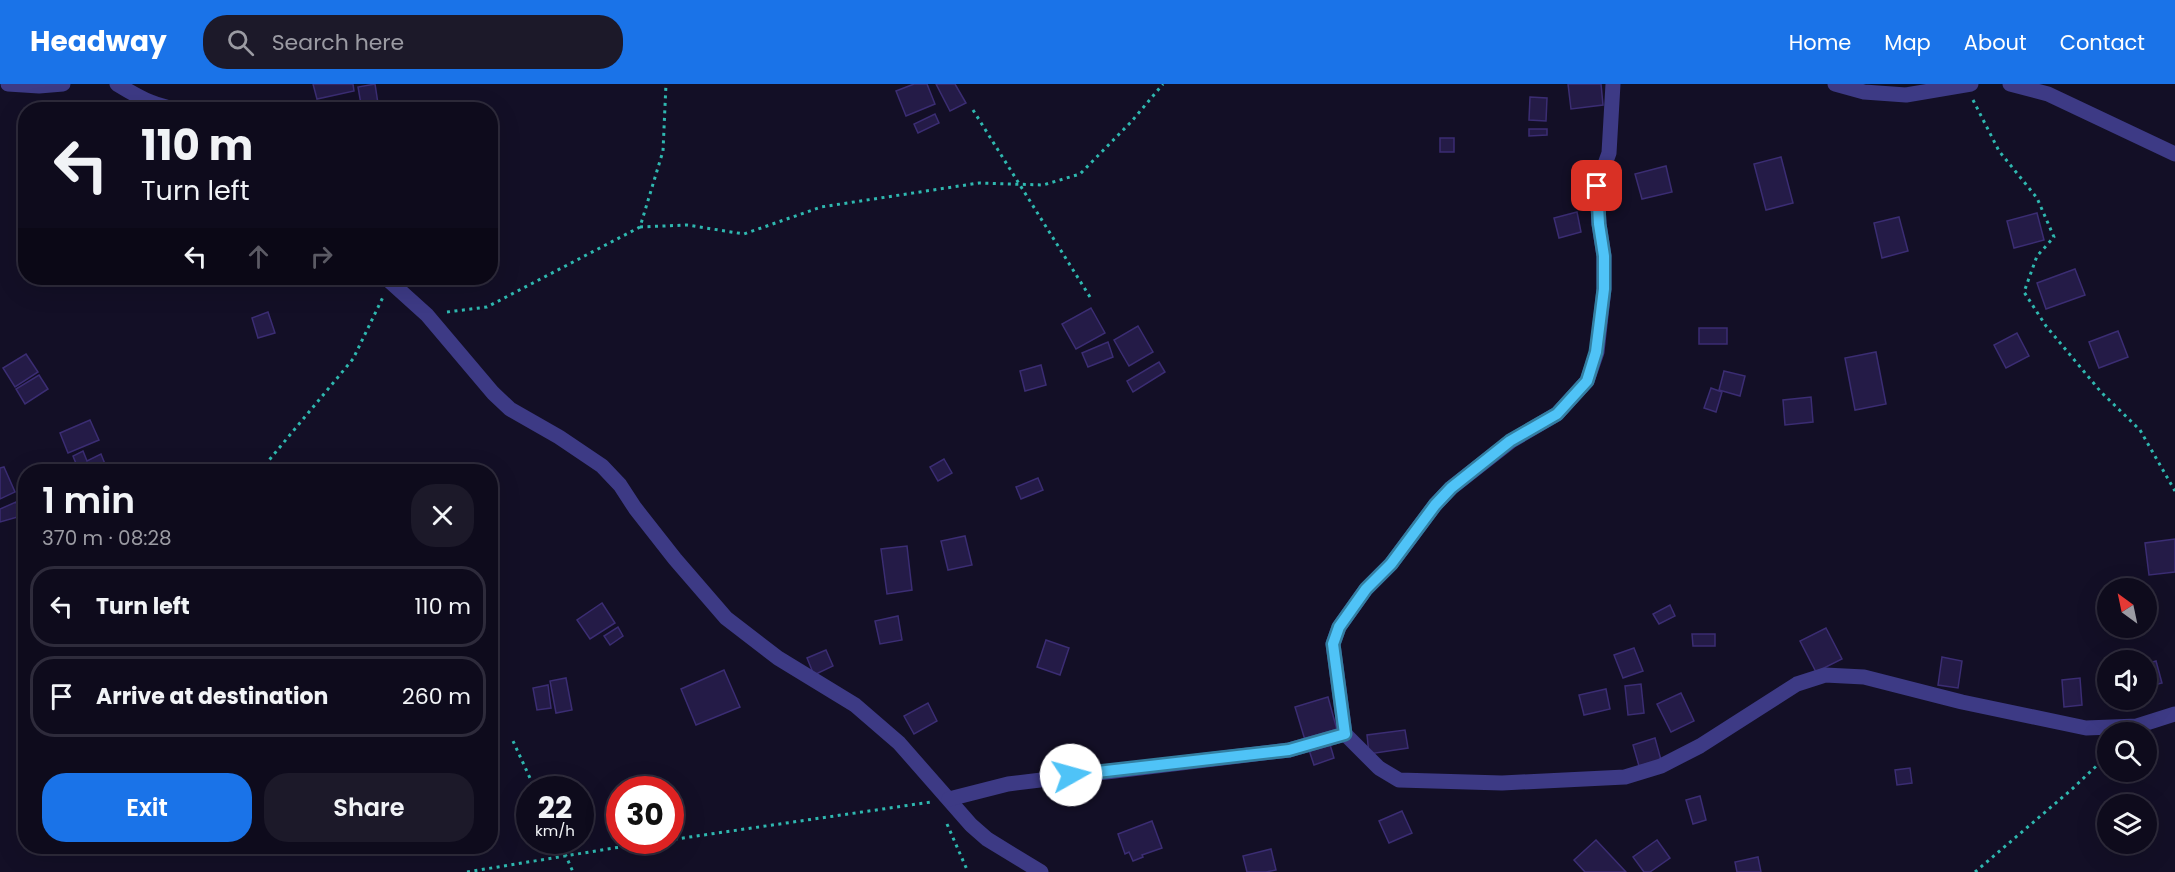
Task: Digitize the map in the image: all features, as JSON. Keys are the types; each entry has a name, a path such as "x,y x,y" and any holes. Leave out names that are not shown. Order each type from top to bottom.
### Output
{"street":[{"path":"8,84 39,87 63,84"},
{"path":"117,84 150,102"},
{"path":"1613,84 1609,153 1597,186 1604,256 1604,289 1596,352 1587,381 1557,414 1510,441 1451,488 1435,505 1391,564 1366,589 1339,627 1333,644 1345,734 1379,768 1399,780 1502,783 1625,777 1661,766 1701,746 1797,684 1825,675 1864,676 1962,702 2086,728 2138,726 2175,714"},
{"path":"1835,84 1864,92 1906,95 1968,85"},
{"path":"2010,84 2048,94 2175,154"},
{"path":"394,285 427,315 493,393 510,409 602,466 675,559 726,618 778,658 855,705 898,743 971,825 987,838 1041,872"},
{"path":"948,799 1018,782 1289,750 1345,734"}],"path":[{"path":"640,227 663,151 666,84"},
{"path":"427,315 487,307 640,227 687,225 744,234 821,207 979,183 1043,185 1080,174 1131,122 1163,84"},
{"path":"1968,85 1999,151 2037,198 2054,237 2037,256 2024,292 2046,326 2101,392 2140,430 2175,492"},
{"path":"973,110 1090,297"},
{"path":"266,464 353,359 386,285"},
{"path":"513,741 529,776"},
{"path":"1975,872 2097,765"},
{"path":"467,872 948,799"},
{"path":"946,821 968,872"},
{"path":"567,856 573,872"}],"building":[{"path":"313,84 353,84 354,91 317,99"},
{"path":"375,84 378,102 361,102 358,87"},
{"path":"914,84 927,84 935,104 906,116 896,91"},
{"path":"936,84 955,84 966,103 950,111"},
{"path":"1568,84 1601,84 1603,105 1571,109"},
{"path":"1530,97 1547,98 1546,121 1529,120"},
{"path":"935,114 939,123 918,133 914,124"},
{"path":"1529,129 1547,129 1547,135 1529,136"},
{"path":"1440,138 1454,138 1454,152 1440,152"},
{"path":"1781,157 1793,203 1766,210 1754,164"},
{"path":"1666,166 1672,192 1642,199 1635,174"},
{"path":"1577,212 1581,232 1559,238 1554,218"},
{"path":"2037,213 2044,240 2014,248 2007,221"},
{"path":"1899,217 1908,251 1882,258 1874,223"},
{"path":"2075,269 2085,295 2046,309 2037,283"},
{"path":"1091,308 1105,333 1076,349 1062,324"},
{"path":"268,312 275,333 258,338 252,318"},
{"path":"1138,326 1153,352 1129,366 1114,340"},
{"path":"1699,328 1727,328 1727,344 1699,344"},
{"path":"2118,331 2128,357 2099,368 2089,342"},
{"path":"2017,333 2029,356 2006,368 1994,345"},
{"path":"1108,342 1113,357 1088,367 1082,353"},
{"path":"1876,352 1886,404 1855,410 1845,358"},
{"path":"26,354 38,372 15,387 3,368"},
{"path":"1159,362 1165,372 1133,392 1127,381"},
{"path":"1041,365 1046,385 1025,391 1020,371"},
{"path":"1724,371 1745,376 1740,396 1719,390"},
{"path":"39,375 48,389 25,404 16,389"},
{"path":"1711,388 1722,392 1716,412 1704,408"},
{"path":"1811,397 1813,422 1785,425 1783,400"},
{"path":"90,420 99,440 68,453 60,433"},
{"path":"83,451 87,461 101,454 105,464 76,464 73,456"},
{"path":"944,459 952,473 938,481 930,467"},
{"path":"4,467 15,492 0,499 0,468"},
{"path":"1038,478 1043,490 1021,499 1016,487"},
{"path":"16,502 18,517 0,522 0,509"},
{"path":"965,536 972,565 948,570 941,541"},
{"path":"2175,539 2175,572 2149,575 2145,543"},
{"path":"907,546 912,590 887,594 881,549"},
{"path":"602,603 615,623 590,639 577,620"},
{"path":"1670,605 1675,616 1659,624 1653,614"},
{"path":"898,616 902,640 880,644 875,621"},
{"path":"618,627 623,636 610,645 604,636"},
{"path":"1826,628 1842,659 1816,672 1800,641"},
{"path":"1692,634 1715,634 1715,646 1693,646"},
{"path":"1046,640 1069,648 1060,675 1037,667"},
{"path":"1634,648 1643,671 1623,678 1614,655"},
{"path":"826,650 833,666 814,675 807,658"},
{"path":"1942,657 1962,661 1958,688 1938,685"},
{"path":"2157,665 2162,683 2157,684"},
{"path":"724,670 740,707 696,725 681,689"},
{"path":"566,678 572,710 556,713 550,681"},
{"path":"2080,678 2082,705 2064,707 2062,680"},
{"path":"1641,684 1644,713 1628,715 1625,686"},
{"path":"548,685 551,708 537,710 533,688"},
{"path":"1606,689 1610,709 1584,715 1579,695"},
{"path":"1681,693 1694,721 1671,732 1657,704"},
{"path":"1328,697 1337,730 1305,740 1295,707"},
{"path":"928,703 937,721 914,734 904,716"},
{"path":"1405,730 1408,748 1369,754 1367,735"},
{"path":"1655,738 1661,760 1639,766 1633,745"},
{"path":"1329,741 1334,758 1314,765 1308,747"},
{"path":"1910,768 1912,783 1897,785 1895,770"},
{"path":"1700,796 1706,820 1693,824 1686,800"},
{"path":"1402,811 1412,833 1389,843 1379,821"},
{"path":"1152,821 1162,848 1133,861 1129,852 1125,854 1118,834"},
{"path":"1596,840 1626,872 1585,872 1574,860"},
{"path":"1657,840 1670,858 1650,872 1644,872 1633,857"},
{"path":"1271,849 1276,870 1247,872 1243,856"},
{"path":"1758,857 1761,872 1737,872 1735,862"}],"route":[{"path":"1071,775 1289,750 1345,734 1333,644 1339,627 1366,589 1407,545 1435,505 1451,488 1510,441 1557,414 1587,381 1596,352 1604,289 1604,256 1597,186"}]}
